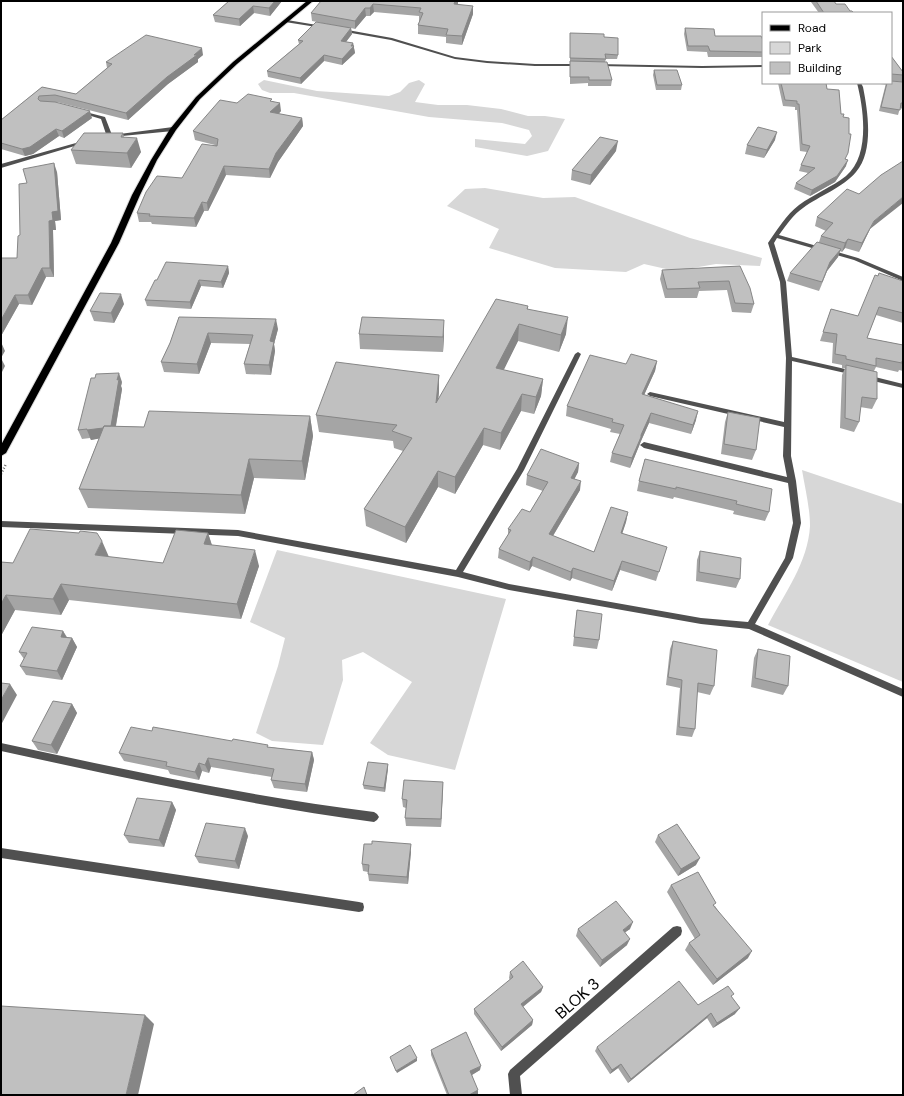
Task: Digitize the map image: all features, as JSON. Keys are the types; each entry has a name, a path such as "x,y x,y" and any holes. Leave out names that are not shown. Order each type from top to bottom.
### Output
{"main road":[{"path":"1,453 115,243 136,195 154,160 173,129 198,98 235,63 310,1"}],"street":[{"path":"287,21 331,28"},
{"path":"338,29 392,39 455,58 535,65 585,65"},
{"path":"593,65 702,67 762,66"},
{"path":"750,626 789,558 797,523 792,481 787,456 789,358 783,282 772,243 783,225 800,206 847,178 854,173 860,165 864,155 866,137 862,91 859,84"},
{"path":"892,84 903,84"},
{"path":"77,110 103,118 110,137"},
{"path":"103,138 173,129"},
{"path":"1,166 91,141"},
{"path":"776,236 856,259 903,279"},
{"path":"458,574 520,470 578,354"},
{"path":"789,358 903,386"},
{"path":"650,394 788,425"},
{"path":"644,445 792,481"},
{"path":"1,524 238,533 458,574 525,590 701,621 750,626 903,693"},
{"path":"1,747 162,782 312,810 374,817"},
{"path":"1,853 359,907"},
{"name":"BLOK 3","path":"516,1095 514,1074 677,932"}],"path":[{"path":"1,474 8,460"}],"green space":[{"path":"264,80 317,91 389,96 400,92 409,83 419,80 425,84 415,102 438,105 467,105 501,109 528,116 545,116 565,119 548,151 527,156 475,147 475,139 525,144 532,136 529,130 502,123 429,117 294,93 270,93 262,90 258,84"},
{"path":"485,188 543,198 575,197 690,238 762,258 760,266 716,264 675,271 644,264 626,272 555,268 489,248 499,229 447,206 465,189"},
{"path":"802,470 903,504 903,682 768,625 795,577 805,552 808,539 810,526 809,512"},
{"path":"277,550 506,599 455,770 388,755 370,743 412,682 363,652 342,660 343,680 323,745 272,741 256,733 278,666 285,638 250,622"}],"building":[{"path":"229,1 275,1 269,8 253,6 239,19 213,15"},
{"path":"321,1 455,1 454,4 473,6 462,36 446,35 448,29 418,25 423,13 419,12 421,8 373,4 370,8 365,8 355,21 311,13"},
{"path":"816,1 834,1 836,4 845,4 850,11 853,12 823,12"},
{"path":"316,22 351,28 341,41 353,43 351,46 354,46 342,59 324,55 300,78 267,71 303,41 298,40"},
{"path":"685,28 714,29 715,36 761,36 762,38 762,52 710,51 708,46 688,46"},
{"path":"570,33 604,34 604,37 618,38 618,55 605,54 606,59 570,58"},
{"path":"146,35 202,48 194,55 197,55 167,77 126,113 55,95 39,96 38,99 40,101 55,102 90,111 62,131 56,129 30,147 22,149 1,143 1,120 42,87 76,94 112,64 106,62"},
{"path":"892,57 903,72 903,75 892,74"},
{"path":"570,61 607,62 612,80 589,80 589,77 570,77"},
{"path":"654,70 677,70 682,85 657,85"},
{"path":"892,81 903,82 903,103 901,103 900,110 881,107 887,84 892,84"},
{"path":"781,84 826,84 827,89 839,90 841,114 844,114 843,117 849,118 849,134 851,134 848,153 845,159 848,160 837,176 812,190 796,183 815,168 801,165 810,146 802,144 799,104 797,104 797,101 785,100"},
{"path":"248,94 272,99 270,101 280,103 270,112 302,118 276,153 269,169 224,166 207,203 202,202 194,218 149,216 150,214 137,213 146,192 157,176 182,178 202,144 217,146 218,139 193,131 220,100 237,103"},
{"path":"758,127 777,132 767,150 747,145"},
{"path":"84,133 123,133 121,137 137,138 127,153 71,150"},
{"path":"600,137 618,141 591,175 572,170"},
{"path":"903,161 903,197 874,221 862,243 848,239 845,243 821,236 833,223 817,217 847,189 859,194 881,175"},
{"path":"54,163 58,211 52,212 53,220 49,221 50,268 42,268 28,295 15,295 1,320 1,258 17,258 18,236 20,235 19,184 27,183 23,169"},
{"path":"817,242 841,249 830,262 822,282 790,273"},
{"path":"166,262 228,266 221,282 199,280 190,302 145,300"},
{"path":"740,266 750,288 754,304 735,303 729,281 698,282 700,288 667,289 662,270"},
{"path":"879,273 903,281 903,313 879,307 867,338 903,345 903,362 876,358 876,366 846,359 846,356 835,354 837,334 823,332 831,309 858,316 875,275 878,276"},
{"path":"100,293 121,294 111,313 90,311"},
{"path":"496,299 528,306 527,309 568,317 561,335 519,324 496,368 543,379 536,397 522,394 501,433 484,428 455,477 438,471 405,527 364,509 412,438 392,431 397,425 316,415 336,362 439,375 436,403"},
{"path":"179,317 276,319 270,341 274,342 269,365 244,364 253,335 208,333 197,364 161,362 170,343"},
{"path":"362,317 444,320 443,337 359,334"},
{"path":"631,354 657,361 642,394 698,411 693,425 651,413 632,458 612,453 624,425 612,422 613,419 567,406 590,355 626,364"},
{"path":"846,365 877,372 877,399 862,397 859,422 845,418"},
{"path":"119,373 111,426 78,430 91,378 95,378 96,374"},
{"path":"149,411 310,416 302,461 249,459 241,495 79,489 104,426 144,427"},
{"path":"728,412 760,418 756,450 724,444"},
{"path":"541,449 579,463 571,478 581,481 549,534 594,552 611,507 628,512 621,533 667,547 659,572 622,561 614,581 573,568 571,572 533,557 530,562 499,549 511,530 508,529 522,509 530,512 548,482 527,475"},
{"path":"645,459 772,489 769,512 736,504 737,501 676,487 676,489 639,481"},
{"path":"30,529 97,533 102,541 95,555 163,563 176,530 208,533 204,544 255,550 237,604 61,584 53,599 6,595 1,604 1,562 13,563"},
{"path":"700,551 741,558 740,579 699,572"},
{"path":"577,610 602,614 599,640 574,637"},
{"path":"32,627 63,631 61,637 72,638 57,671 20,666 27,653 19,652"},
{"path":"673,641 717,650 714,686 698,683 695,729 679,727 682,680 668,677"},
{"path":"758,649 790,656 788,686 755,678"},
{"path":"1,683 10,684 1,700"},
{"path":"53,701 72,704 51,745 32,741"},
{"path":"131,727 152,731 153,727 232,741 233,739 268,745 267,747 312,752 305,784 271,780 274,769 208,758 205,765 199,763 195,772 166,766 167,762 119,753"},
{"path":"368,762 388,764 384,788 363,785"},
{"path":"404,780 443,782 441,819 405,818 407,800 402,799"},
{"path":"137,798 172,802 159,840 124,835"},
{"path":"206,823 245,828 235,861 195,856"},
{"path":"677,824 700,858 681,869 658,835"},
{"path":"372,841 411,844 407,877 368,874 369,865 362,864 364,844 372,844"},
{"path":"698,872 716,903 713,905 752,951 717,979 689,943 700,935 671,885"},
{"path":"616,901 633,922 623,930 630,939 602,960 578,929"},
{"path":"523,961 543,987 521,1004 533,1020 502,1047 474,1009 513,977 510,972"},
{"path":"679,981 698,1005 728,986 734,994 731,996 740,1008 717,1023 711,1013 631,1079 621,1064 612,1070 597,1047"},
{"path":"1,1006 145,1015 126,1095 1,1095"},
{"path":"466,1032 481,1066 470,1071 478,1090 469,1095 449,1095 431,1050"},
{"path":"410,1045 417,1058 396,1071 390,1057"},
{"path":"364,1087 367,1095 353,1095"}]}
